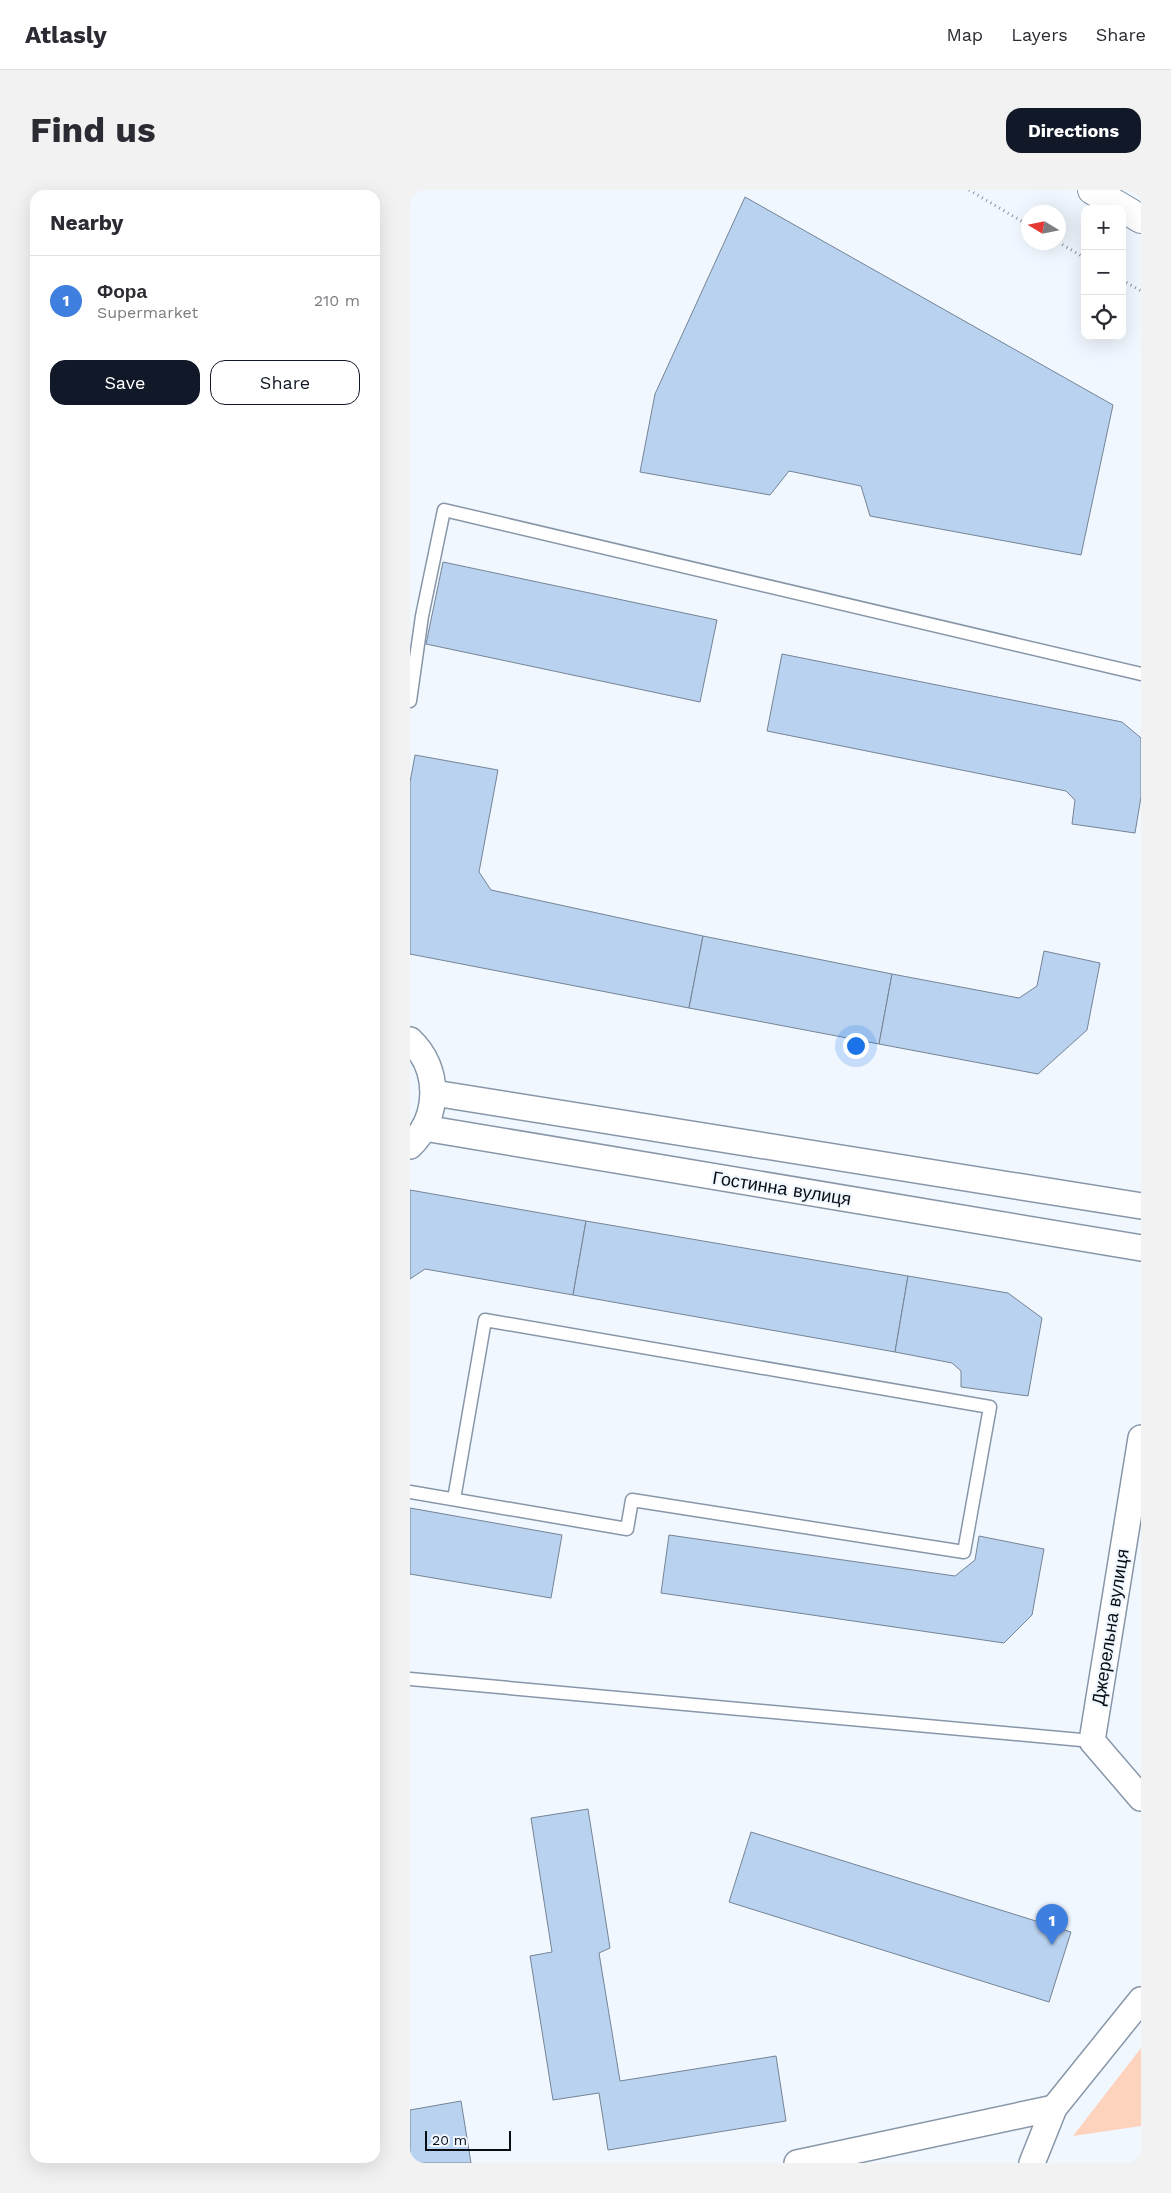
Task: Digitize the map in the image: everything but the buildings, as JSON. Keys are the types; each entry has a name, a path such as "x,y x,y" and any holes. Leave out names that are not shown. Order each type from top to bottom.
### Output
{"street":[{"path":"1092,190 1141,219"},
{"name":"Гостинна вулиця","path":"410,1040 419,1049 430,1070 434,1093 430,1116 417,1137 1141,1248"},
{"path":"434,1093 1141,1206"},
{"name":"Джерельна вулиця","path":"1092,1741 1141,1438"},
{"path":"1092,1741 1141,1798"},
{"path":"1032,2163 1054,2108 1141,2000"},
{"path":"797,2163 1054,2108"}],"lane":[{"path":"410,701 422,616 444,510 1141,674"},
{"path":"410,1492 627,1529 632,1500 964,1552 990,1407 485,1320 454,1499"},
{"path":"410,1679 1092,1741"}],"path":[{"path":"969,190 1021,221"},
{"path":"1066,247 1081,256"},
{"path":"1126,282 1141,291"}],"shaded area":[{"path":"1141,2048 1141,2126 1073,2136"}],"place":[{"name":"Фора","path":"1052,1945"}]}
